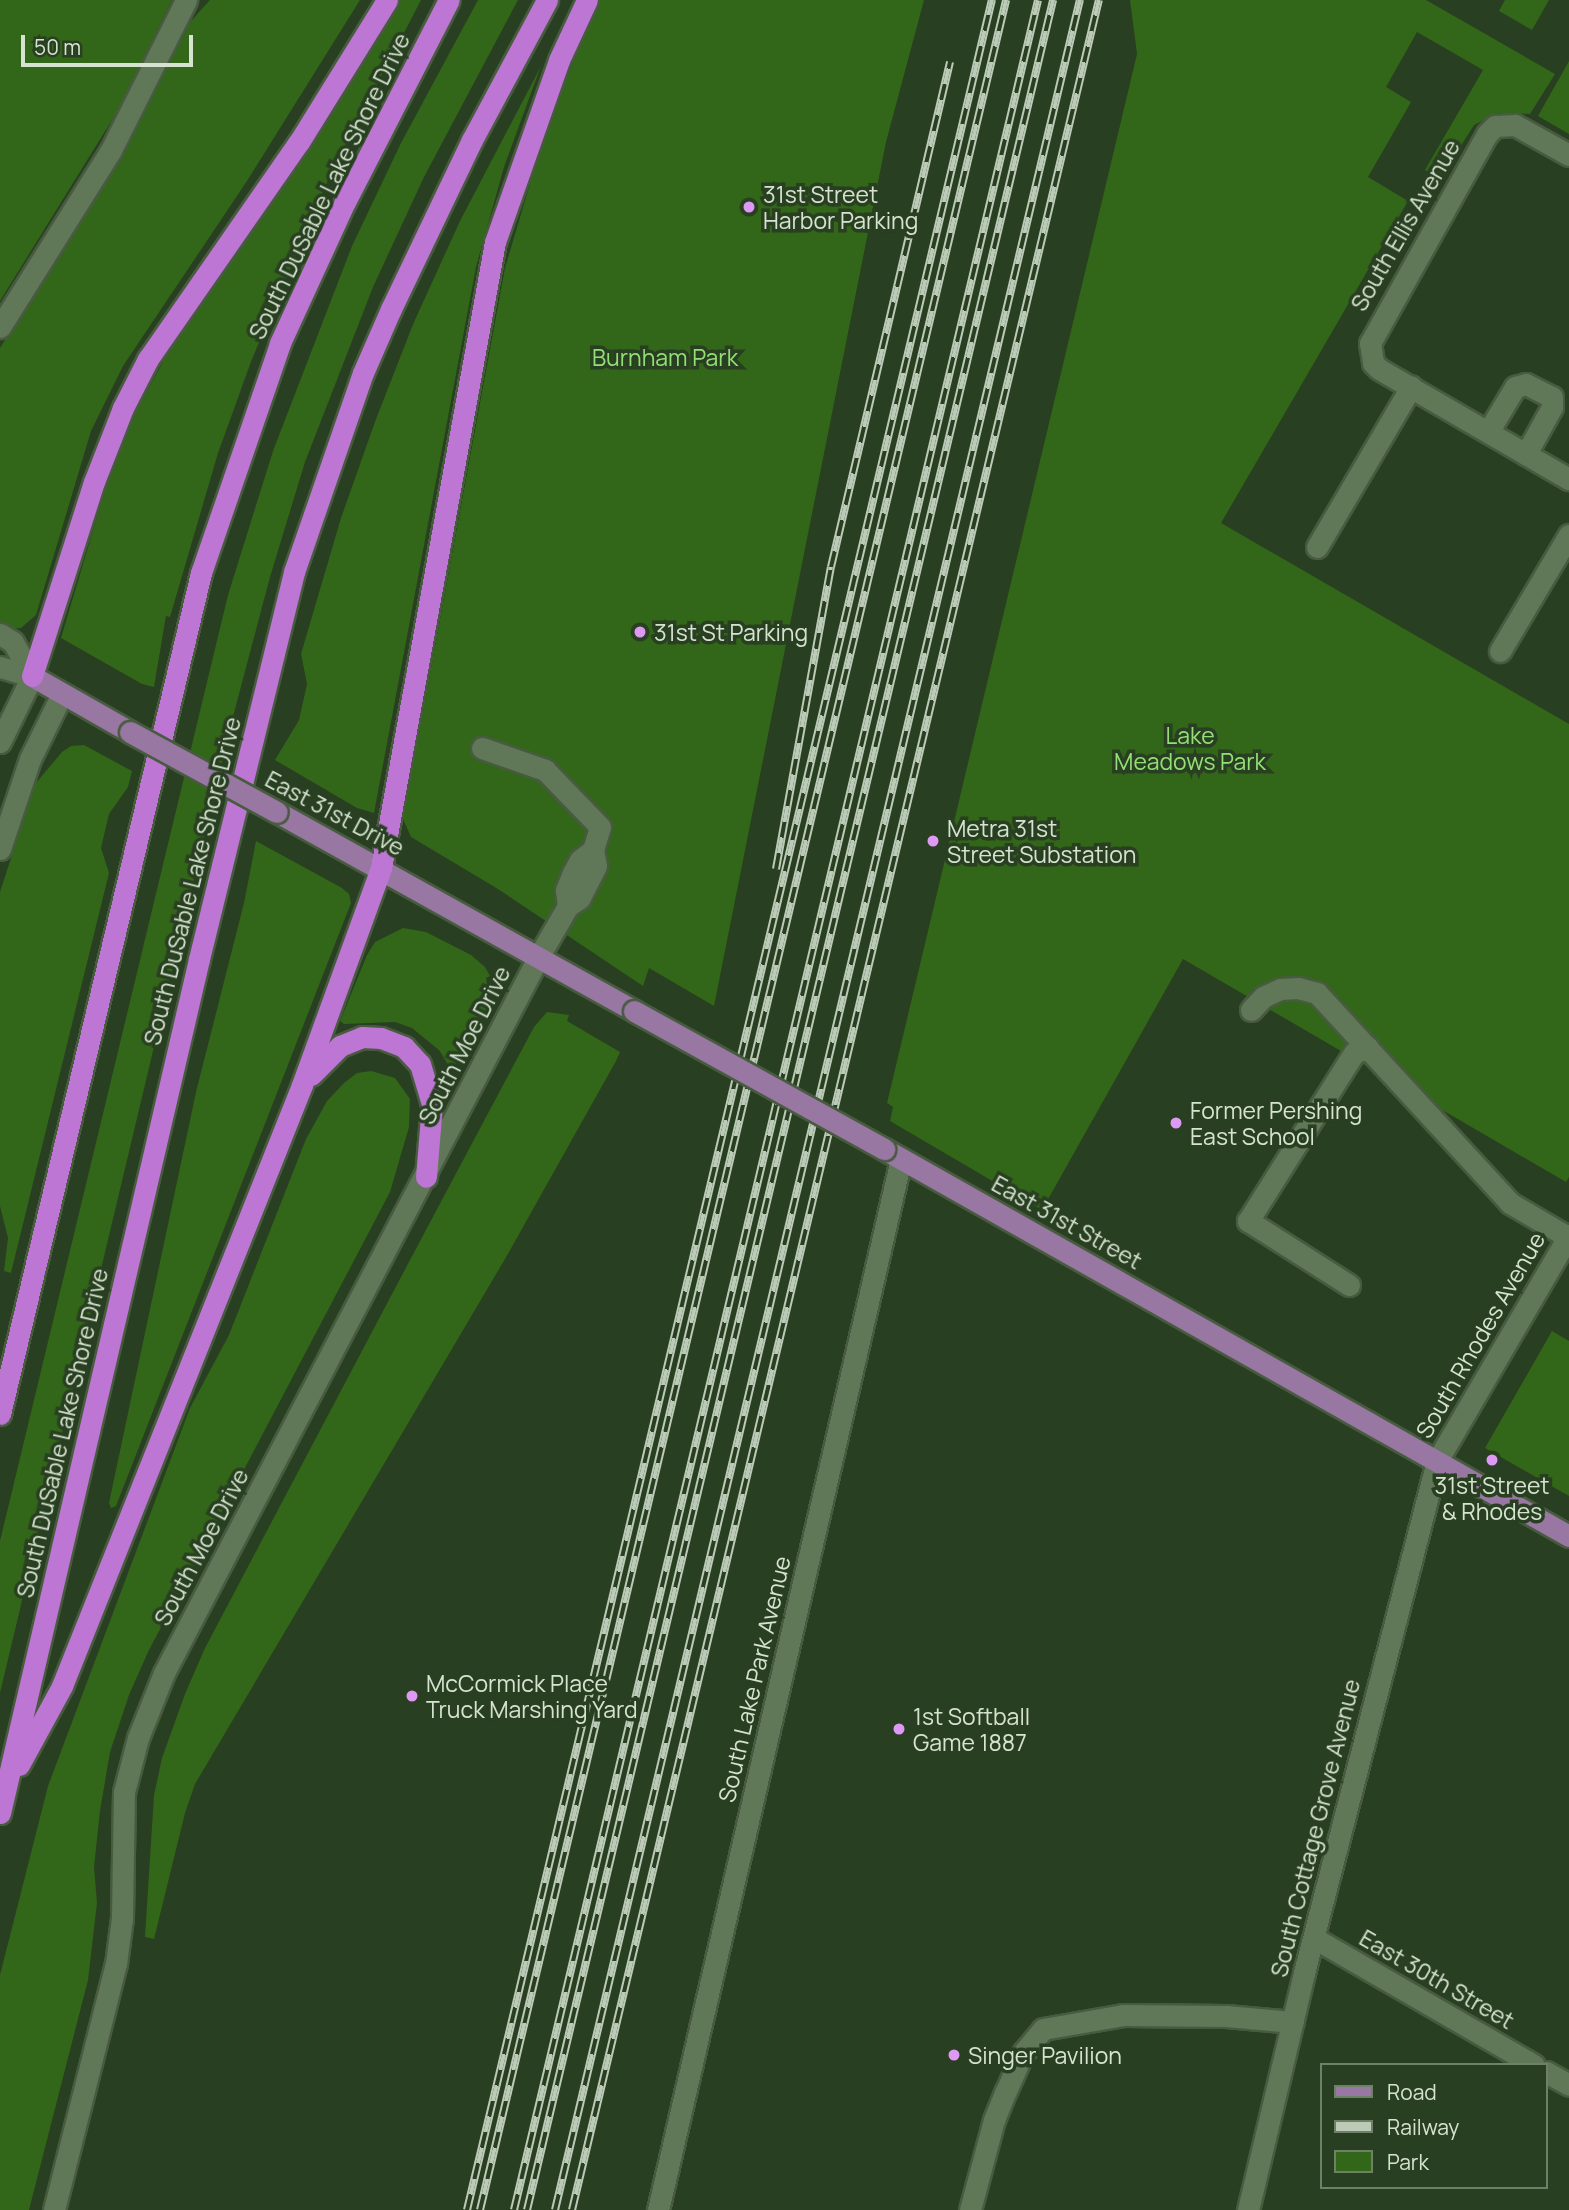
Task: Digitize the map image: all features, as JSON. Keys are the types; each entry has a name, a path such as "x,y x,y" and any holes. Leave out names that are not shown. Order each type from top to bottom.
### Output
{"highway":[{"path":"32,677 94,482 123,408 148,359 299,142 387,0"},
{"name":"South DuSable Lake Shore Drive","path":"0,1414 201,573 280,343 345,202 449,0"},
{"name":"South DuSable Lake Shore Drive","path":"0,1813 199,959 295,572 363,373 385,322 427,228 547,0"},
{"path":"6,1789 62,1686 302,1085 381,868 495,242 559,60 587,0"},
{"path":"302,1085 340,1046 362,1037 381,1038 404,1048 420,1064 432,1104 426,1177"}],"main road":[{"name":"East 31st Drive","path":"32,677 539,956"},
{"name":"East 31st Street","path":"539,956 1569,1536"}],"street":[{"path":"0,327 111,150 186,0"},
{"name":"South Ellis Avenue","path":"1411,387 1379,369 1370,354 1373,333 1494,126 1515,125 1569,155"},
{"path":"1488,432 1515,387 1526,384 1552,397 1552,407 1526,454"},
{"path":"1317,547 1411,387 1569,480"},
{"path":"1500,651 1569,535"},
{"path":"0,634 13,642 32,677"},
{"path":"0,667 32,677"},
{"path":"0,741 32,677"},
{"path":"0,849 30,758 62,694"},
{"name":"South Moe Drive","path":"54,2210 116,1964 122,1918 121,1842 124,1792 138,1738 164,1673 426,1177 539,956 568,906 566,890 580,860 593,849 600,827 545,770 482,748"},
{"path":"1251,1010 1262,998 1280,989 1298,988 1317,993 1510,1203 1568,1236"},
{"path":"1349,1285 1248,1221 1354,1053 1368,1047"},
{"name":"South Lake Park Avenue","path":"657,2210 893,1154"},
{"name":"South Rhodes Avenue","path":"1437,1461 1568,1236"},
{"name":"South Cottage Grove Avenue","path":"1248,2210 1314,1938 1437,1461"},
{"name":"East 30th Street","path":"1314,1938 1531,2063"},
{"path":"970,2210 994,2120 1023,2053 1043,2029 1123,2015 1226,2016 1293,2022"},
{"path":"1548,2073 1569,2085"}],"green space":[{"path":"0,0 172,0 117,112 0,301"},
{"path":"210,0 360,0 247,181 123,366 91,431 36,615 21,628 9,629 0,624 0,348 132,136 191,21"},
{"path":"400,0 421,0 332,171 252,359 218,453 170,617 166,616 154,687 142,684 61,638 108,480 132,419 171,347 322,126"},
{"path":"478,0 518,0 424,177 373,287 305,462 270,577 230,728 0,1693 0,1541 228,595 273,451 352,246 401,143"},
{"name":"Burnham Park","path":"599,0 924,0 886,142 714,1006 649,968 643,986 498,889 411,837 403,819 505,268 548,123"},
{"name":"Lake Meadows Park","path":"1130,0 1426,0 1555,74 1530,114 1499,113 1474,125 1440,179 1425,170 1483,70 1417,32 1386,87 1411,102 1368,177 1408,201 1221,523 1569,724 1569,1177 1566,1182 1183,959 1042,1210 890,1121 893,1107 887,1103 1137,54"},
{"path":"1505,0 1549,0 1532,30 1499,11"},
{"path":"1569,61 1569,134 1538,116"},
{"path":"541,66 504,167 476,267 374,813 357,808 275,760 299,720 307,684 301,654 341,518 376,419 414,322 460,221"},
{"path":"84,745 132,771 128,787 109,814 101,848 109,873 11,1273 4,1271 8,1238 0,1206 0,892 35,784 62,752 71,746"},
{"path":"256,841 342,888 349,894 351,903 116,1506 111,1508 109,1503 196,1092 244,903"},
{"path":"403,928 426,932 471,955 485,967 490,976 486,978 487,983 492,982 488,1006 452,1071 439,1050 412,1028 395,1022 344,1024 340,1021 375,942"},
{"path":"547,1012 569,1015 567,1021 620,1052 505,1259 195,1784 185,1813 154,1939 145,1937 154,1795 162,1758 185,1694 205,1648 419,1243 534,1027"},
{"path":"371,1071 395,1078 410,1099 409,1127 390,1192 148,1652 129,1695 110,1752 100,1811 94,1867 97,1903 88,1980 29,2210 0,2210 0,1975 48,1786 190,1408 229,1335 306,1139 327,1101 344,1083 357,1073"},
{"path":"1552,1331 1569,1341 1569,1496 1485,1448"}],"railway":[{"path":"467,2210 992,0"},
{"path":"480,2210 1006,0"},
{"path":"514,2210 1038,0"},
{"path":"527,2210 1053,0"},
{"path":"555,2210 1080,0"},
{"path":"572,2210 1099,0"},
{"path":"776,869 831,567 950,62"}],"place":[{"name":"31st Street Harbor Parking","path":"749,207"},
{"name":"31st St Parking","path":"640,632"},
{"name":"Metra 31st Street Substation","path":"933,841"},
{"name":"Former Pershing East School","path":"1176,1123"},
{"name":"31st Street & Rhodes","path":"1492,1460"},
{"name":"McCormick Place Truck Marshing Yard","path":"412,1696"},
{"name":"1st Softball Game 1887","path":"899,1729"},
{"name":"Singer Pavilion","path":"954,2055"}]}
